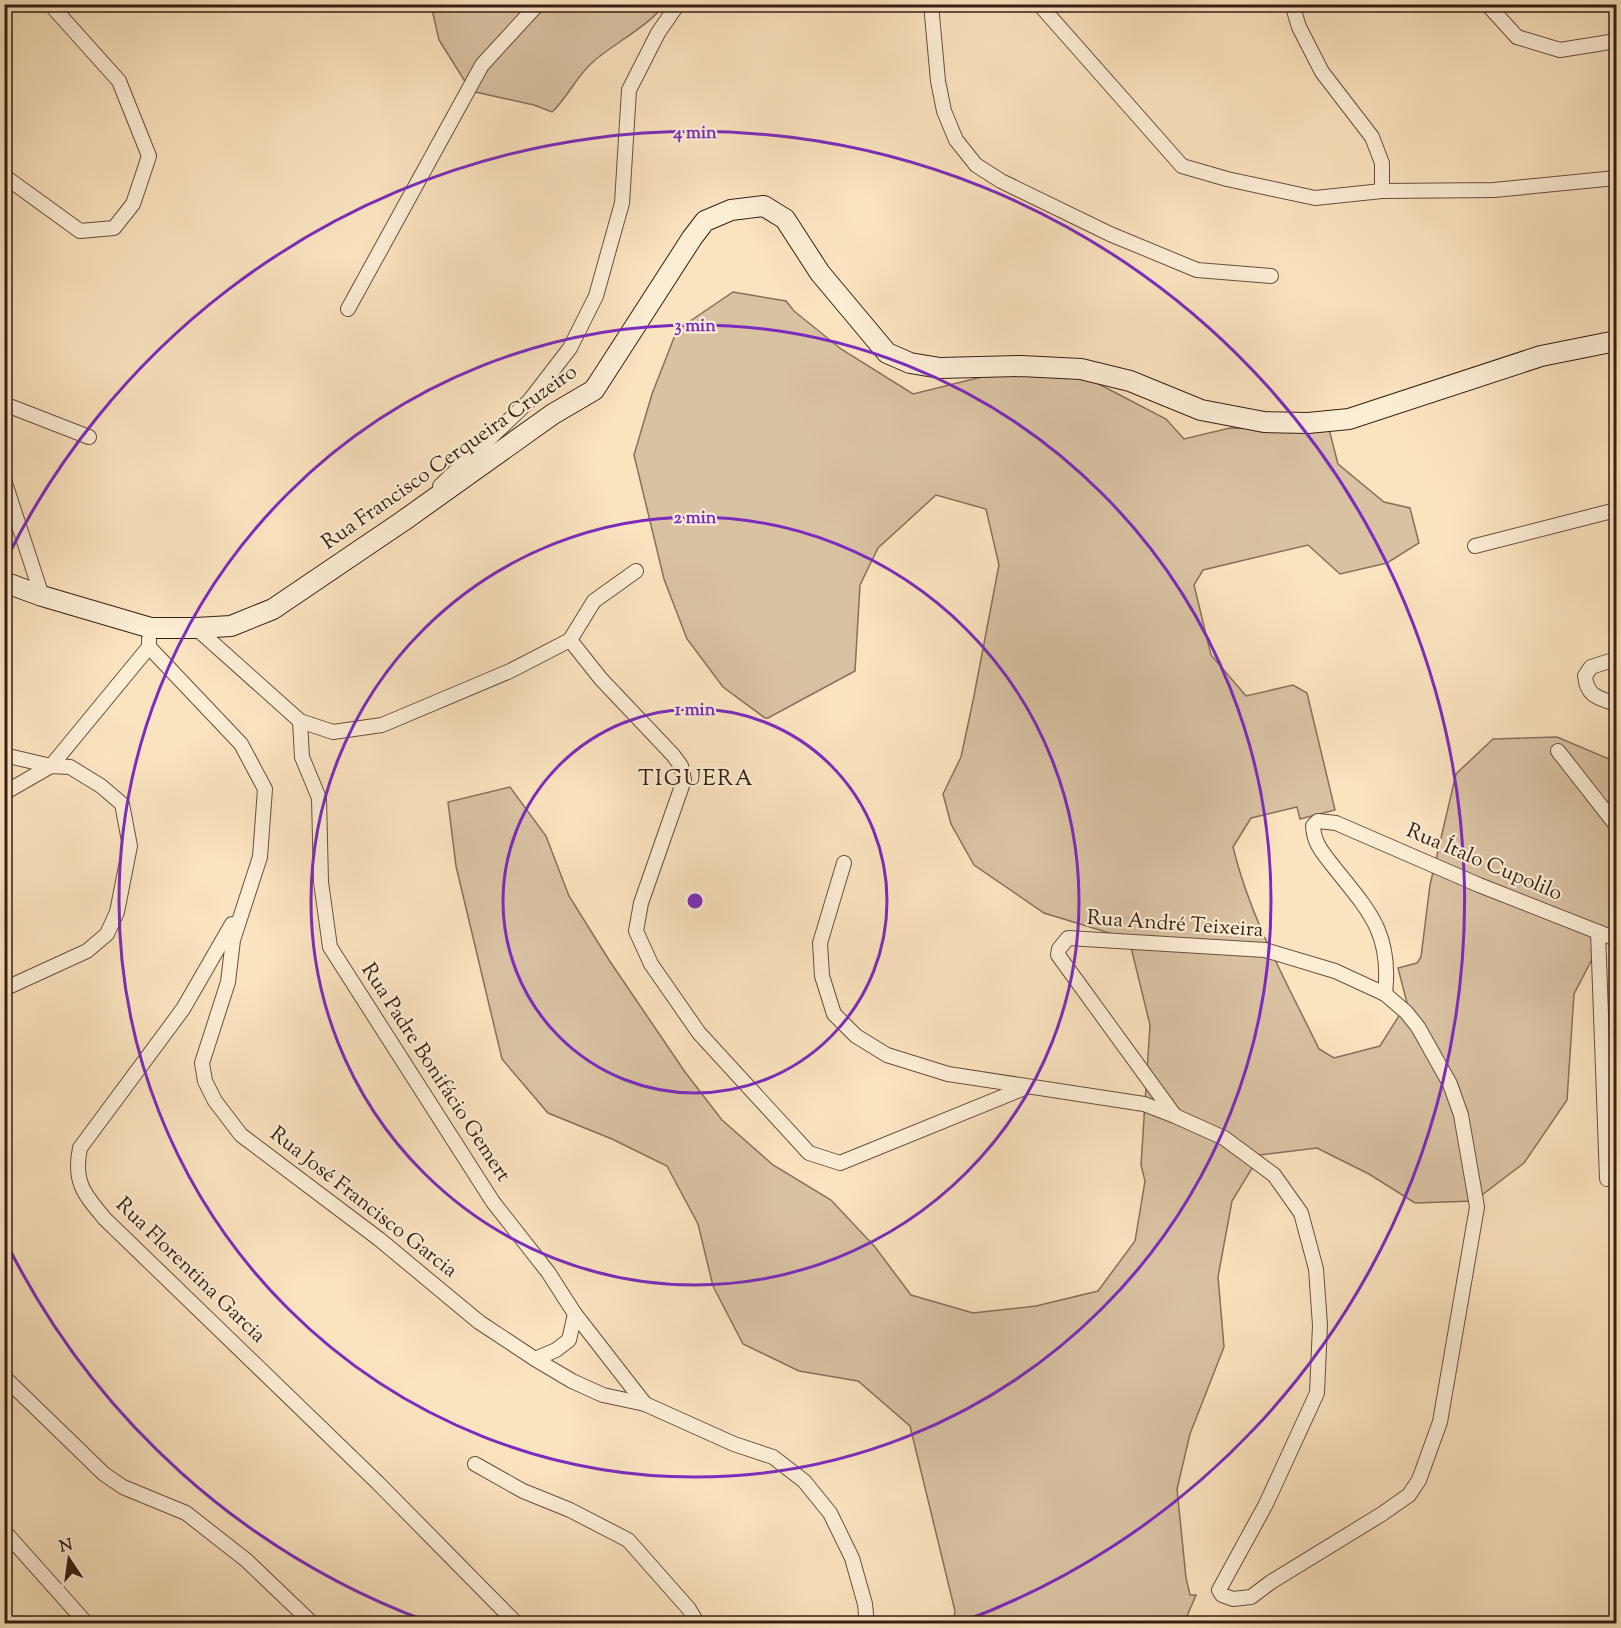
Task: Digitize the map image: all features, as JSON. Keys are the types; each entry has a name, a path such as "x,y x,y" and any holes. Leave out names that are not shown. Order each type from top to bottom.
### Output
{"main road":[{"name":"Rua Francisco Cerqueira Cruzeiro","path":"4,582 150,637 196,628 231,626 273,609 404,521 553,414 594,390 705,221 731,210 764,206 785,219 820,273 887,353 910,363 940,368 1021,366 1081,369 1130,381 1201,410 1264,422 1308,423 1349,418 1541,356 1617,341"}],"street":[{"path":"4,176 80,231 114,228 133,204 149,156 118,81 50,4"},
{"path":"348,309 482,65 538,4"},
{"path":"404,521 530,400 570,348 596,296 622,203 629,90 658,33 678,4"},
{"path":"931,4 938,81 944,111 957,140 976,165 1001,181 1110,234 1197,270 1271,276"},
{"path":"1039,4 1182,166 1227,179 1315,198 1382,191 1494,190 1617,178"},
{"path":"1292,4 1299,27 1322,72 1372,137 1382,163 1382,191"},
{"path":"1487,4 1517,37 1560,50 1617,41"},
{"path":"4,404 89,437"},
{"path":"4,480 42,596"},
{"path":"1475,546 1617,510"},
{"path":"196,628 300,721 333,732 382,724 510,671 570,640 594,601 636,571"},
{"path":"4,793 51,766 150,637"},
{"name":"Rua José Francisco Garcia","path":"150,637 241,744 265,789 260,858 233,940 228,982 202,1063 205,1081 215,1101 242,1136 379,1239 479,1322 535,1359 572,1381 603,1395 645,1404 734,1444 773,1457 804,1481 830,1513 852,1558 865,1605 867,1623"},
{"path":"570,640 601,679 681,766 684,780 640,903 636,931 651,964 699,1033 808,1153 840,1163 1029,1086"},
{"path":"1617,659 1591,667 1585,676 1586,687 1594,696 1617,704"},
{"name":"Rua Padre Bonifácio Gemert","path":"300,721 302,757 320,798 321,882 330,947 493,1202 548,1272 575,1314 645,1404"},
{"path":"1558,752 1617,825"},
{"path":"4,755 51,766 69,767 101,786 122,804 130,846 117,912 107,934 87,951 4,989"},
{"name":"Rua Ítalo Cupolilo","path":"1384,994 1387,959 1379,929 1361,900 1315,841 1313,826 1315,824 1323,821 1336,823 1479,885 1617,939"},
{"path":"844,863 820,943 822,976 834,1014 856,1036 887,1055 948,1074 1144,1104 1175,1116 1224,1138 1274,1175 1301,1213 1316,1269 1320,1325 1317,1393 1266,1504 1218,1590 1222,1595 1233,1599 1251,1597 1409,1495 1419,1480 1440,1422 1477,1208 1461,1115 1450,1084 1418,1027 1406,1012 1384,994"},
{"name":"Rua Florentina Garcia","path":"248,896 183,1009 80,1148 76,1165 79,1185 105,1219 378,1483 517,1623"},
{"path":"1598,932 1607,1179"},
{"name":"Rua André Teixeira","path":"1175,1116 1058,955 1059,949 1068,938 1265,950 1335,971 1384,994"},
{"path":"535,1359 556,1350 569,1340 575,1314"},
{"path":"4,1377 104,1474 123,1487 186,1513 246,1560 313,1623"},
{"path":"475,1464 523,1491 570,1510 628,1540 689,1609 698,1623"},
{"path":"4,1531 87,1623"}],"shaded area":[{"path":"431,5 663,5 651,19 588,67 552,112 534,105 471,91 439,40"},
{"path":"733,292 786,301 794,311 841,349 913,394 1006,371 1056,371 1093,381 1166,419 1184,439 1230,428 1329,429 1338,464 1384,502 1410,508 1419,543 1387,563 1340,574 1308,545 1203,570 1194,585 1211,655 1246,696 1293,685 1307,693 1335,810 1300,819 1297,807 1251,818 1233,847 1249,899 1282,975 1319,1049 1334,1058 1380,1046 1407,1003 1398,968 1417,963 1421,957 1430,885 1456,774 1493,739 1557,737 1616,762 1616,934 1601,942 1574,994 1567,1100 1524,1163 1474,1201 1415,1203 1369,1174 1317,1148 1260,1155 1232,1201 1218,1277 1224,1347 1190,1434 1177,1489 1186,1578 1190,1595 1196,1595 1184,1623 953,1623 955,1611 910,1426 858,1381 799,1371 743,1344 713,1286 698,1224 667,1166 612,1139 548,1113 502,1059 456,866 448,802 510,787 546,836 569,896 609,960 685,1072 722,1120 773,1165 831,1200 875,1247 911,1295 973,1313 1036,1306 1098,1291 1135,1241 1145,1181 1141,1165 1150,1025 1129,939 1044,913 974,865 951,824 943,794 961,757 999,565 986,509 936,495 878,548 860,585 855,671 768,718 723,687 687,639 664,579 634,455 652,394 677,330"}],"district":[{"name":"TIGUERA","path":"696,780"}]}
